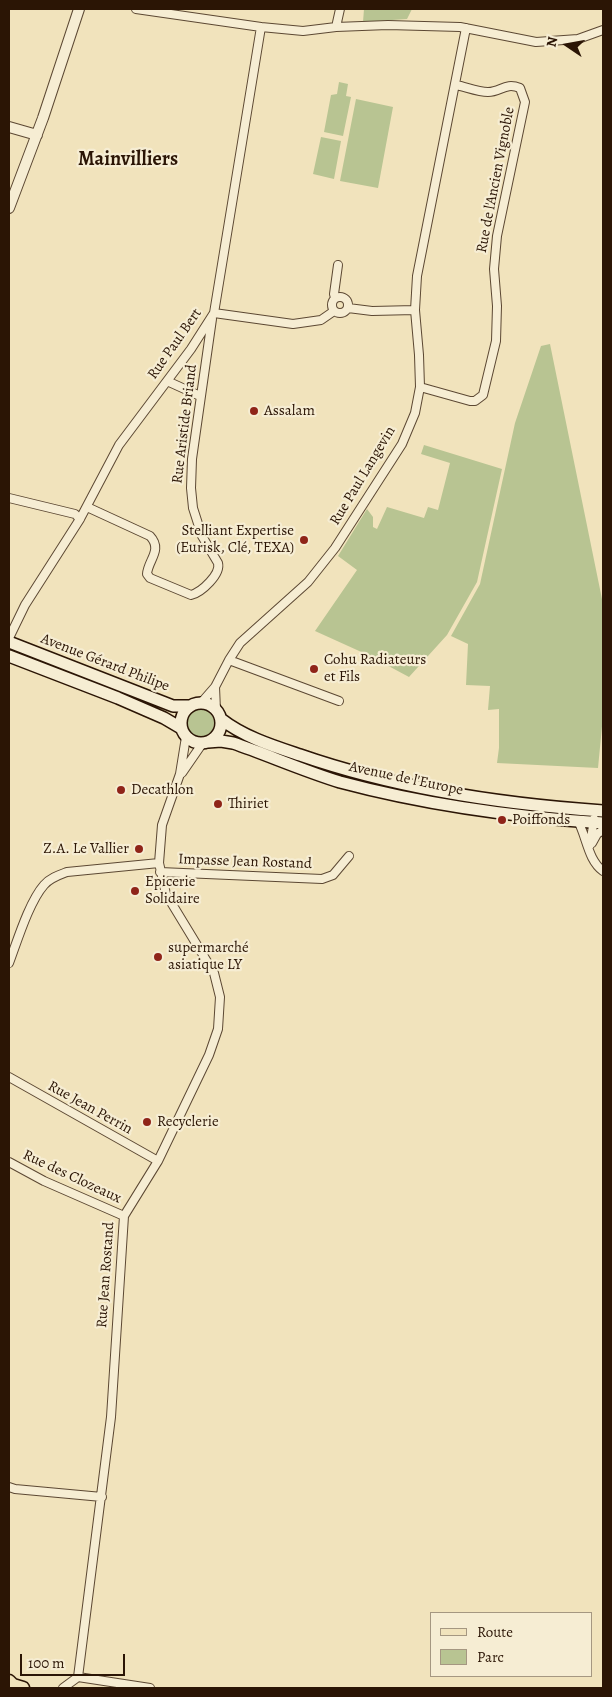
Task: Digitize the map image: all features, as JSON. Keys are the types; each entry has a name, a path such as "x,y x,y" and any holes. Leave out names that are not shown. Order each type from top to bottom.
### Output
{"main road":[{"name":"Avenue Gérard Philipe","path":"9,642 173,706 196,704"},
{"name":"Avenue Gérard Philipe","path":"9,656 164,718 183,733"},
{"path":"196,704 212,706 218,715 220,731 213,740 205,743 196,743 183,733 182,715 196,704"},
{"name":"Avenue de l'Europe","path":"218,715 256,739 342,769 421,788 514,804 601,809"},
{"name":"Avenue de l'Europe","path":"205,743 221,741 233,743 339,781 407,797 513,815 600,824"},
{"path":"9,1681 13,1685 23,1688"}],"street":[{"path":"9,208 37,135 79,9"},
{"path":"136,9 261,27 303,31 336,27 420,25 466,28 536,42 578,39 603,30"},
{"path":"336,27 340,9"},
{"name":"Rue Paul Bert","path":"9,638 25,605 87,507 119,445 191,349 213,315 261,27"},
{"name":"Rue Paul Langevin","path":"196,704 215,687 240,643 308,582 335,548 402,444 415,413 420,387 415,310 417,276 466,28"},
{"name":"Rue de l'Ancien Vignoble","path":"420,387 475,401 483,395 496,341 497,306 494,269 497,236 524,102 520,88 513,85 490,92 456,85"},
{"path":"9,127 37,135"},
{"path":"334,311 332,305 335,298 338,266"},
{"path":"335,298 340,296 345,298 348,308"},
{"path":"334,311 341,313 348,308 372,311 415,310"},
{"path":"213,315 293,324 321,320 334,311"},
{"name":"Rue Aristide Briand","path":"87,507 150,536 154,540 156,548 147,570 150,578 188,594 196,594 217,572 218,563 202,536 191,498 192,459 213,315"},
{"path":"191,349 198,348 208,354"},
{"path":"167,382 200,396"},
{"path":"9,498 75,514 80,519"},
{"path":"229,660 339,701"},
{"name":"Rue Paul Langevin","path":"215,687 218,715"},
{"name":"Rue Jean Rostand","path":"78,1677 111,1417 124,1216 158,1161 210,1055 218,1029 220,997 214,973 166,894 158,863 162,825 180,774 183,733"},
{"name":"Rue Jean Rostand","path":"180,774 205,743"},
{"path":"589,850 600,824 601,809"},
{"path":"578,821 596,865 603,872"},
{"path":"589,850 600,824"},
{"name":"Impasse Jean Rostand","path":"160,872 322,879 333,875 349,856"},
{"path":"9,963 34,901 44,885 57,876 67,872 158,863"},
{"name":"Rue Jean Perrin","path":"9,1077 158,1161"},
{"name":"Rue des Clozeaux","path":"9,1162 53,1185 124,1216"},
{"path":"9,1486 15,1489 102,1497"},
{"path":"63,1688 78,1677 150,1688"}],"green space":[{"path":"364,9 412,9 407,19 363,22"},
{"path":"339,82 348,84 346,96 351,97 343,136 324,132 331,95 337,94"},
{"path":"356,99 393,107 378,188 340,181"},
{"path":"321,137 341,141 334,179 313,174"},
{"path":"550,344 603,604 603,716 598,768 497,763 499,709 488,710 490,686 466,685 468,644 451,636 480,584 515,423 541,346"},
{"path":"424,445 502,469 477,582 447,635 409,677 368,655 315,631 357,570 338,556 367,509 373,517 373,527 377,529 387,507 424,518 428,507 438,510 450,463 421,454"},
{"path":"200,709 210,713 214,723 210,733 200,737 190,733 186,723 190,713"}],"place":[{"name":"Assalam","path":"254,411"},
{"name":"Stelliant Expertise (Eurisk, Clé, TEXA)","path":"304,540"},
{"name":"Cohu Radiateurs et Fils","path":"314,669"},
{"name":"Decathlon","path":"121,790"},
{"name":"Thiriet","path":"218,804"},
{"name":"Poiffonds","path":"502,820"},
{"name":"Z.A. Le Vallier","path":"139,849"},
{"name":"Epicerie Solidaire","path":"135,891"},
{"name":"supermarché asiatique LY","path":"158,957"},
{"name":"Recyclerie","path":"147,1122"}],"district":[{"name":"Mainvilliers","path":"128,160"}]}
